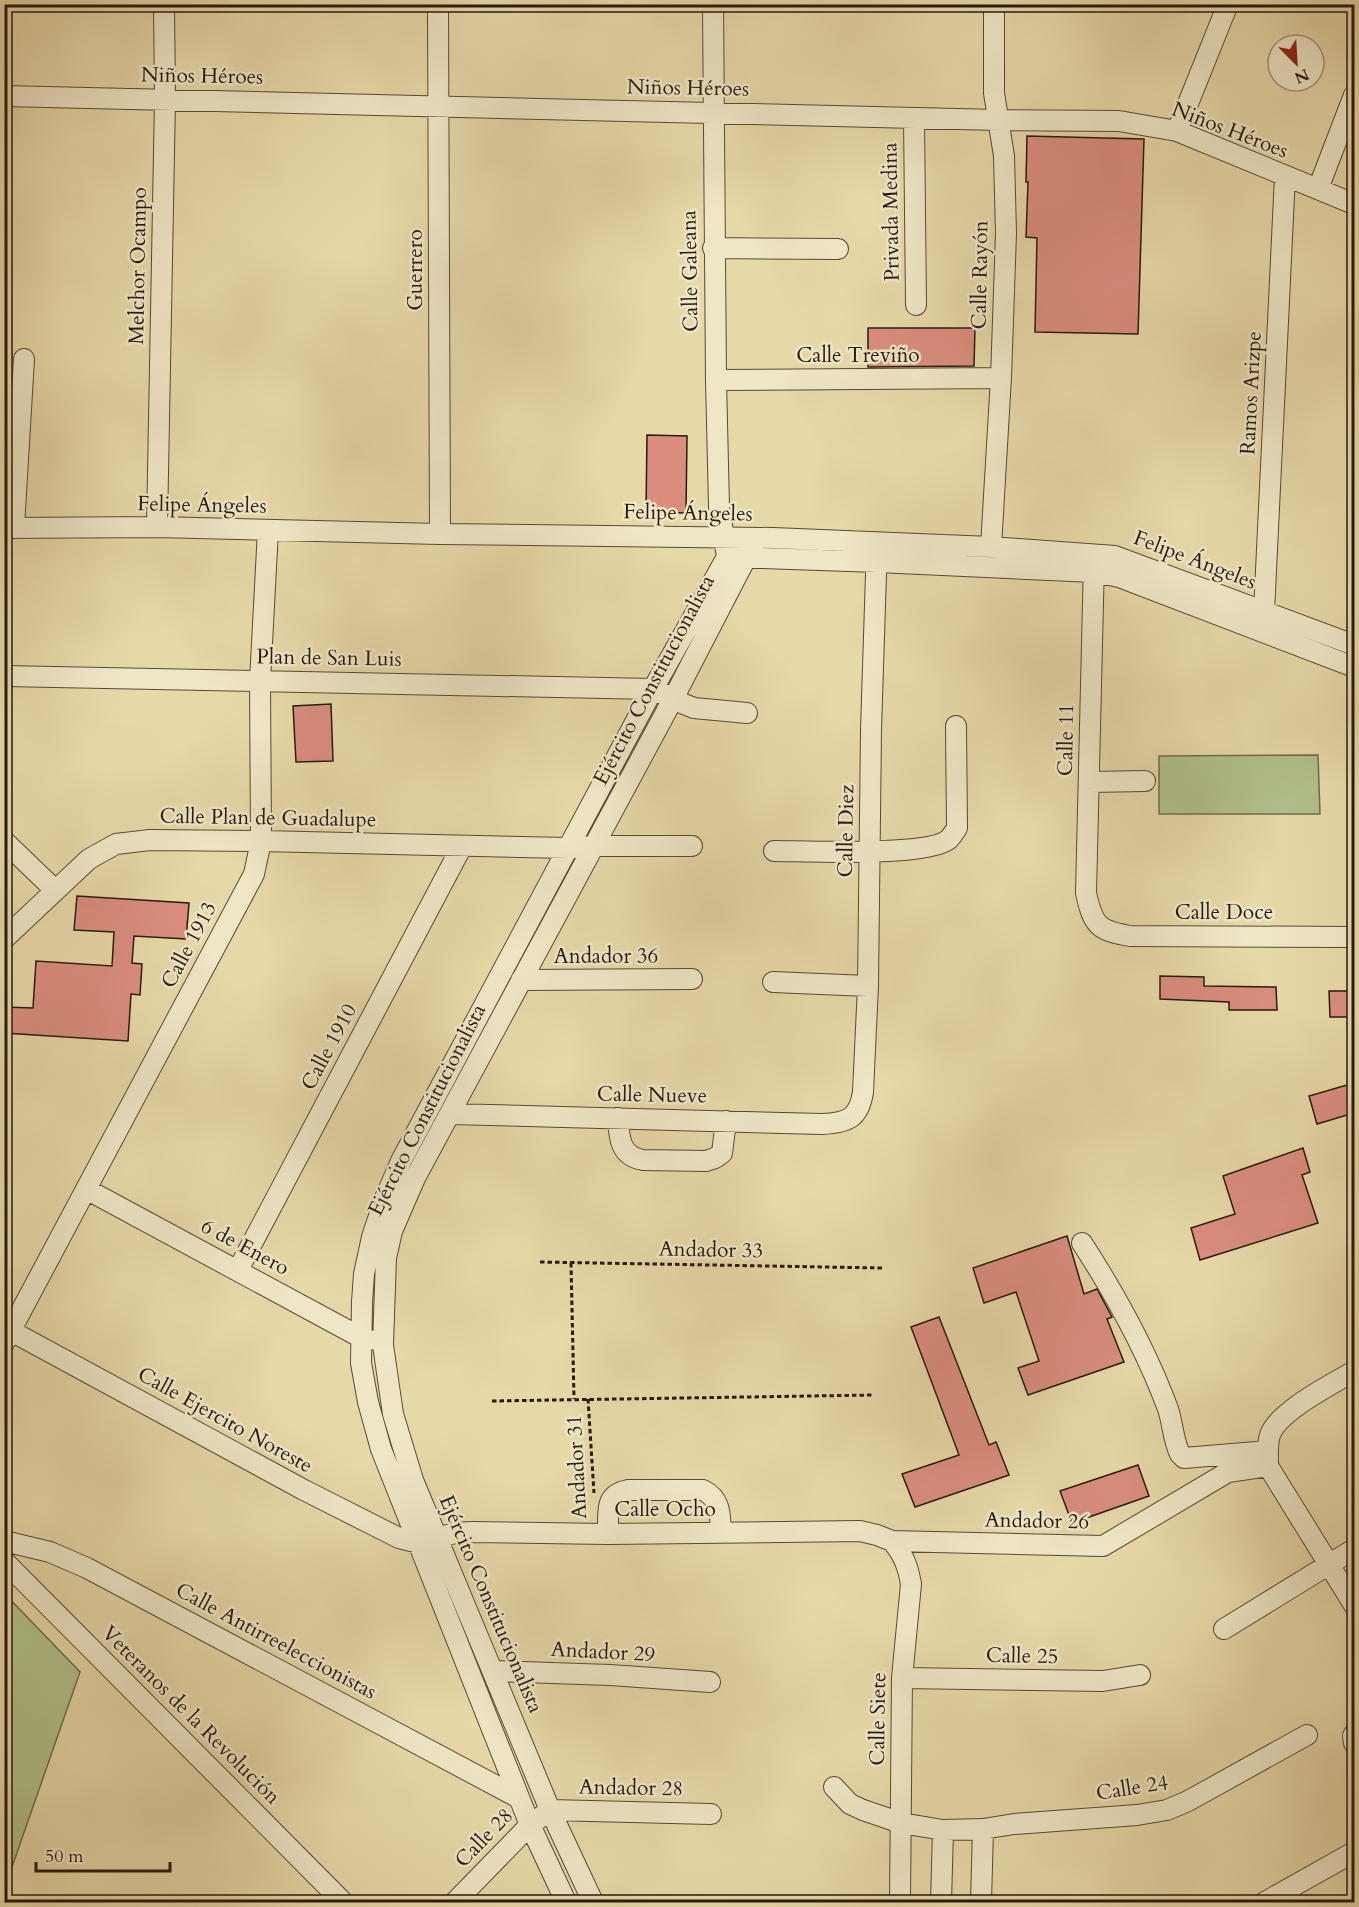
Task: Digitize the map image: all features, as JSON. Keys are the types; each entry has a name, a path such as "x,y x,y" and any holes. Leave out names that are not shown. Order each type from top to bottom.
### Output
{"street":[{"name":"Melchor Ocampo","path":"157,528 165,99 164,4"},
{"name":"Guerrero","path":"438,4 440,534"},
{"name":"Calle Galeana","path":"712,4 713,248 719,507 723,537"},
{"name":"Calle Rayón","path":"991,547 1001,378 1006,233 1004,156 994,93 994,4"},
{"path":"1177,131 1228,4"},
{"path":"1318,189 1354,95"},
{"name":"Niños Héroes","path":"4,96 998,120 1119,120 1177,131 1354,204"},
{"name":"Privada Medina","path":"914,118 916,305"},
{"name":"Ramos Arizpe","path":"1264,612 1285,176"},
{"path":"713,248 838,249"},
{"path":"9,527 24,359"},
{"name":"Calle Treviño","path":"716,380 1001,378"},
{"name":"Felipe Ángeles","path":"9,527 723,537 740,551 877,553 1094,564 1115,556 1354,645"},
{"name":"Calle 1913","path":"8,1337 254,874 261,841 260,681 268,530"},
{"name":"Felipe Ángeles","path":"877,553 991,547 1094,564 1119,577 1354,667"},
{"name":"Ejército Constitucionalista","path":"593,1902 550,1810 493,1671 381,1449 361,1363 360,1337 364,1274 372,1238 385,1198 401,1161 653,689 740,551"},
{"name":"Ejército Constitucionalista","path":"566,1902 519,1798 428,1540 393,1414 383,1345 386,1258 392,1231 410,1187 673,699 740,551"},
{"name":"Calle Diez","path":"852,1117 861,1106 863,1092 868,986 877,553"},
{"name":"Calle 11","path":"1094,564 1086,893 1089,908 1097,924"},
{"name":"Plan de San Luis","path":"4,676 653,689"},
{"path":"653,689 694,708 747,713"},
{"path":"774,851 869,852 933,846 949,840 957,828 956,726"},
{"path":"1089,782 1145,781"},
{"name":"Calle Plan de Guadalupe","path":"4,939 89,859 116,844 150,840 568,848 692,846"},
{"path":"4,841 55,890"},
{"name":"Calle 1910","path":"238,1270 462,846"},
{"name":"Calle Doce","path":"1097,924 1111,933 1130,936 1354,937"},
{"name":"Andador 36","path":"521,980 692,979"},
{"path":"773,982 868,986"},
{"name":"Calle Nueve","path":"450,1114 822,1124 840,1123 852,1117"},
{"path":"618,1118 622,1144 627,1153 633,1159 643,1160 706,1161 715,1158 722,1153 726,1121"},
{"name":"6 de Enero","path":"86,1188 360,1337 383,1345"},
{"path":"1082,1243 1106,1279 1147,1360 1168,1410 1180,1454 1184,1458 1268,1459"},
{"name":"Calle Ejercito Noreste","path":"8,1337 374,1527 399,1538 428,1540"},
{"path":"1354,1371 1300,1403 1282,1419 1270,1433 1268,1459 1354,1605"},
{"name":"Andador 26","path":"892,1541 1103,1546 1228,1472 1268,1459"},
{"path":"608,1534 609,1506 612,1496 618,1492 686,1489 703,1490 712,1495 718,1506 721,1533"},
{"name":"Calle Ocho","path":"428,1540 472,1532 608,1534 860,1531 892,1541"},
{"name":"Calle Antirreeleccionistas","path":"4,1540 50,1552 87,1568 519,1798"},
{"name":"Calle Siete","path":"892,1541 903,1554 909,1569 910,1584 902,1678 900,1902"},
{"path":"1224,1629 1354,1549"},
{"name":"Veteranos de la Revolución","path":"4,1561 343,1902"},
{"name":"Andador 29","path":"493,1671 610,1675 710,1682"},
{"name":"Calle 25","path":"902,1678 1103,1681 1140,1675"},
{"path":"1354,1734 1354,1743"},
{"name":"Calle 24","path":"834,1787 850,1804 863,1810 901,1823 943,1830 983,1829 1014,1824 1137,1815 1167,1810 1188,1801 1307,1735"},
{"name":"Andador 28","path":"550,1810 711,1814"},
{"name":"Calle 28","path":"455,1902 530,1825 550,1810"},
{"path":"981,1902 983,1829"},
{"path":"941,1902 943,1830"},
{"path":"1265,1902 1354,1852"}],"path":[{"name":"Andador 33","path":"540,1262 882,1268"},
{"path":"571,1263 574,1400"},
{"path":"492,1401 874,1395"},
{"name":"Andador 31","path":"588,1400 594,1500"}],"green space":[{"path":"1318,755 1320,814 1159,814 1159,756"},
{"path":"5,1594 80,1672 5,1887"}],"building":[{"path":"1027,136 1144,139 1138,334 1035,332 1037,238 1026,237"},
{"path":"868,328 975,328 974,366 868,367"},
{"path":"647,435 687,436 686,513 646,512"},
{"path":"331,704 333,761 296,762 293,706"},
{"path":"77,896 189,903 186,939 134,936 132,963 142,964 140,995 131,994 128,1041 4,1033 4,1007 33,1008 36,961 112,966 114,932 74,930"},
{"path":"1160,976 1204,977 1204,986 1276,987 1277,1010 1229,1010 1229,1002 1160,999"},
{"path":"1329,991 1354,991 1354,1017 1330,1017"},
{"path":"1354,1083 1354,1113 1317,1124 1309,1096"},
{"path":"1303,1148 1310,1172 1302,1175 1318,1223 1200,1260 1191,1228 1235,1214 1223,1176"},
{"path":"1067,1236 1084,1294 1097,1289 1112,1317 1107,1319 1124,1362 1028,1395 1018,1368 1039,1361 1016,1292 984,1303 973,1268"},
{"path":"939,1317 989,1445 996,1442 1009,1475 915,1507 902,1474 959,1455 911,1327"},
{"path":"1138,1465 1149,1496 1072,1523 1060,1491"}]}
